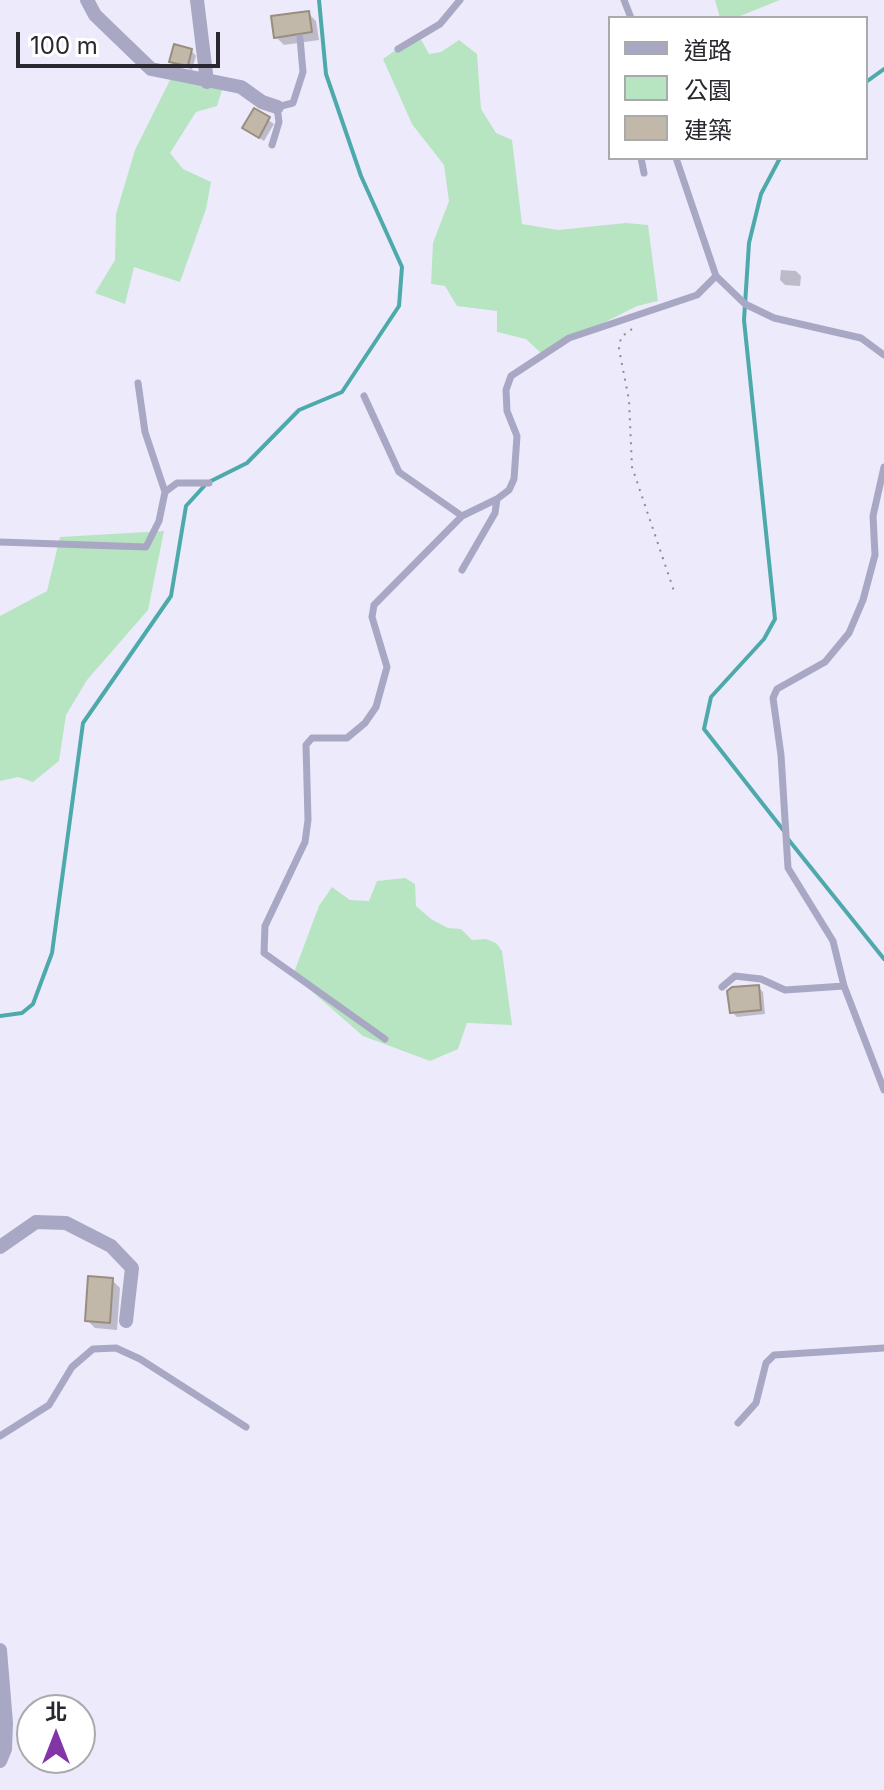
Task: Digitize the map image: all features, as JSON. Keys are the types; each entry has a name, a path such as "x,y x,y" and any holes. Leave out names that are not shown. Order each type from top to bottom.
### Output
{"street":[{"path":"87,0 95,15 151,69 241,87 262,102 277,107"},
{"path":"197,0 207,82"},
{"path":"0,1247 36,1222 66,1223 111,1246 132,1268 126,1321"},
{"path":"0,1650 6,1723 5,1749 0,1761"}],"lane":[{"path":"398,49 440,24 460,0"},
{"path":"272,145 279,122 277,107 293,103 303,72 300,38"},
{"path":"641,160 644,173"},
{"path":"677,160 716,276 745,304 774,318 861,338 884,355"},
{"path":"385,1039 264,953 265,926 305,842 308,820 306,745 312,738 347,738 365,723 376,707 387,667 372,617 374,605 384,590 462,516 509,490 518,461 517,436 507,411 506,390 511,376 569,338 697,295 716,276"},
{"path":"0,542 146,547 159,521 165,492 145,432 138,383"},
{"path":"364,396 399,472 462,516"},
{"path":"884,467 873,516 875,555 863,600 849,633 825,662 777,689 773,698 781,755 788,868 833,941 844,986 883,1076 884,1090"},
{"path":"165,492 177,483 209,483"},
{"path":"462,570 495,513 497,499"},
{"path":"722,987 735,976 761,979 785,990 844,986"},
{"path":"0,1436 49,1405 72,1367 93,1349 104,1348 116,1348 140,1359 246,1427"},
{"path":"738,1423 756,1403 766,1363 774,1355 884,1348"}],"path":[{"path":"640,326 621,337 619,349 629,400 632,467 675,594"}],"green space":[{"path":"715,0 780,0 740,16 719,16"},
{"path":"418,34 429,54 441,52 459,40 477,54 481,109 496,133 512,140 522,224 558,230 626,223 648,225 658,301 637,306 542,354 526,339 497,332 497,311 457,306 445,286 431,284 433,243 449,201 444,165 412,124 383,59"},
{"path":"172,76 224,84 217,106 196,112 170,153 183,169 211,182 206,209 180,282 134,267 125,304 95,293 115,260 116,214 135,150"},
{"path":"164,531 148,610 87,680 66,715 59,761 33,782 18,777 0,781 0,616 47,591 60,537"},
{"path":"405,878 415,884 416,906 431,919 448,928 461,929 472,940 486,939 496,943 502,951 512,1025 467,1023 458,1049 430,1061 363,1036 293,975 319,906 332,887 350,900 369,901 377,881"}],"building":[{"path":"309,11 312,32 274,38 271,16"},
{"path":"174,44 192,49 188,66 169,62"},
{"path":"254,108 270,117 259,138 242,128"},
{"path":"759,985 761,1010 730,1013 727,991 732,987"},
{"path":"88,1276 113,1278 110,1323 85,1321"}],"waterway":[{"path":"0,1016 22,1013 33,1004 52,953 83,723 171,596 186,506 207,483 247,463 299,410 342,392 399,306 402,267 361,176 326,74 319,0"},
{"path":"868,81 884,69"},
{"path":"779,160 761,194 749,243 744,320 775,619 764,639 711,697 704,729 784,831"},
{"path":"788,839 884,959"}]}
